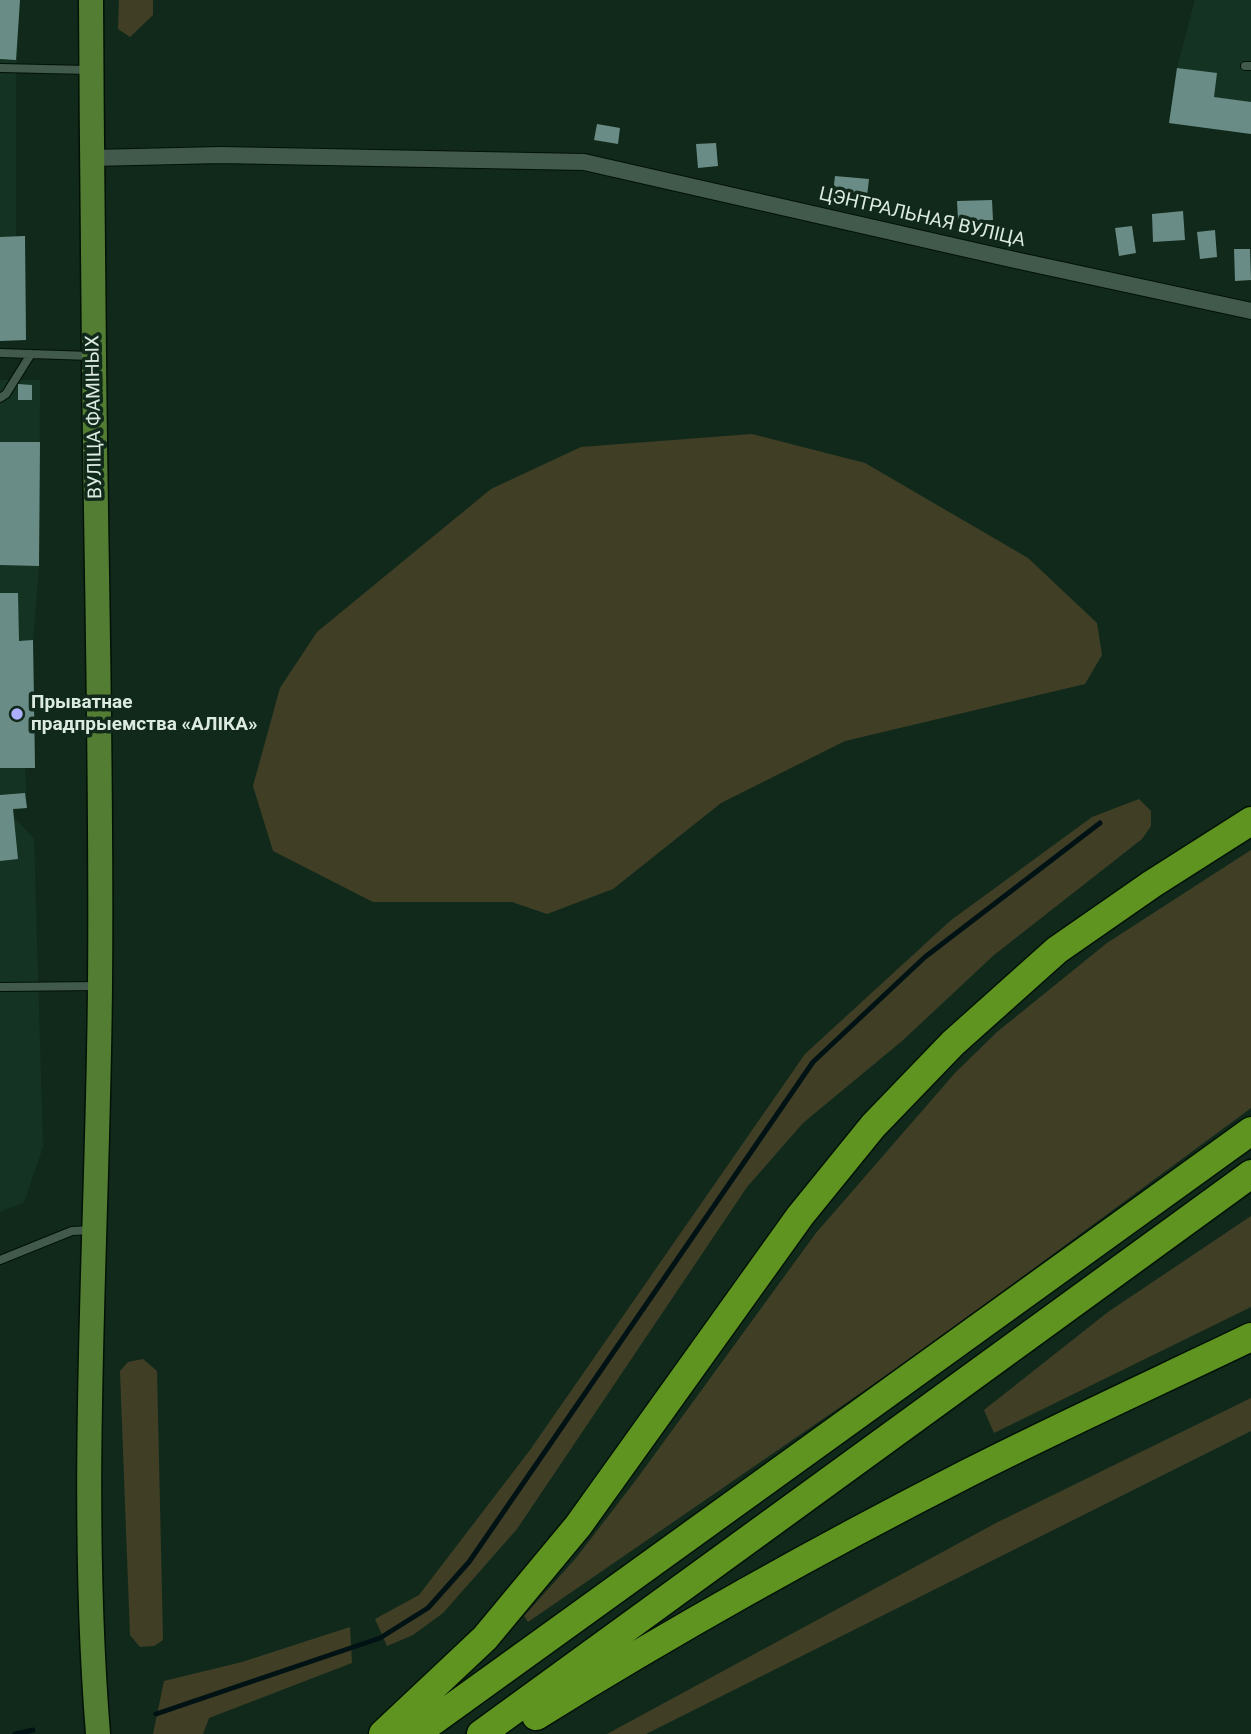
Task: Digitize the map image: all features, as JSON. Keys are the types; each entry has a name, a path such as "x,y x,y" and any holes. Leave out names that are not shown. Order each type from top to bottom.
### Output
{"highway":[{"path":"383,1734 485,1639 578,1526 800,1216 882,1117 953,1043 1057,950 1152,884 1251,821"},
{"path":"415,1734 1251,1131"},
{"path":"481,1734 1251,1174"},
{"path":"507,1734 624,1663 779,1575 946,1485 1251,1337"}],"main road":[{"name":"ВУЛІЦА ФАМІНЫХ","path":"92,0 100,986 88,1475 88,1579 98,1734"}],"street":[{"name":"ЦЭНТРАЛЬНАЯ ВУЛІЦА","path":"92,158 221,155 584,162 1251,311"}],"lane":[{"path":"0,68 92,70"},
{"path":"0,353 93,356"},
{"path":"0,398 6,394 31,354"},
{"path":"0,987 100,986"},
{"path":"0,1260 72,1231 95,1229"}],"shaded area":[{"path":"0,0 20,0 16,79 16,236 25,236 26,340 0,341"},
{"path":"119,0 153,0 153,15 130,37 118,29"},
{"path":"1195,0 1251,0 1251,134 1169,123 1177,68"},
{"path":"0,380 40,380 39,566 33,640 35,768 25,768 27,808 13,810 14,817 34,839 43,1147 24,1202 0,1212"},
{"path":"752,434 865,463 1028,558 1097,623 1102,655 1085,684 845,741 721,803 613,889 547,914 512,902 373,902 273,851 253,786 280,688 317,632 491,489 581,447"},
{"path":"1139,799 1151,811 1151,826 1142,839 994,955 902,1041 803,1123 747,1187 517,1529 443,1613 413,1635 387,1646 375,1619 419,1595 530,1450 805,1054 950,921 1092,817"},
{"path":"1251,850 1251,1108 926,1348 528,1622 524,1616 576,1558 636,1480 816,1233 955,1073 997,1032 1107,943"},
{"path":"1251,1216 1251,1307 994,1433 984,1410 1108,1312"},
{"path":"143,1359 157,1371 163,1640 154,1646 140,1647 130,1635 120,1371 128,1362"},
{"path":"1251,1398 1251,1431 646,1734 607,1734 996,1523"},
{"path":"350,1627 352,1663 209,1718 203,1734 153,1734 164,1681 242,1662"}],"building":[{"path":"0,0 20,0 16,60 0,59"},
{"path":"1177,68 1217,73 1214,97 1251,102 1251,134 1169,123"},
{"path":"597,124 620,128 618,144 594,140"},
{"path":"716,143 718,166 698,168 696,144"},
{"path":"835,176 869,179 866,205 832,201"},
{"path":"992,200 993,220 958,221 957,201"},
{"path":"1183,211 1185,240 1153,242 1152,214"},
{"path":"1132,226 1136,253 1119,256 1115,228"},
{"path":"1215,230 1217,257 1200,259 1197,232"},
{"path":"25,236 26,340 0,341 0,237"},
{"path":"1234,249 1250,249 1251,280 1235,281"},
{"path":"18,384 32,385 32,400 18,400"},
{"path":"0,442 40,442 39,566 0,565"},
{"name":"Прыватнае прадпрыемства «АЛІКА»","path":"0,593 18,593 19,641 33,640 35,768 0,768"},
{"path":"25,793 27,808 13,809 18,859 0,861 0,795"}],"waterway":[{"path":"156,1714 380,1638 428,1608 469,1562 813,1062 925,957 1100,823"},
{"path":"15,1734 33,1730"}],"place":[{"name":"Прыватнае прадпрыемства «АЛІКА»","path":"17,714"}]}
